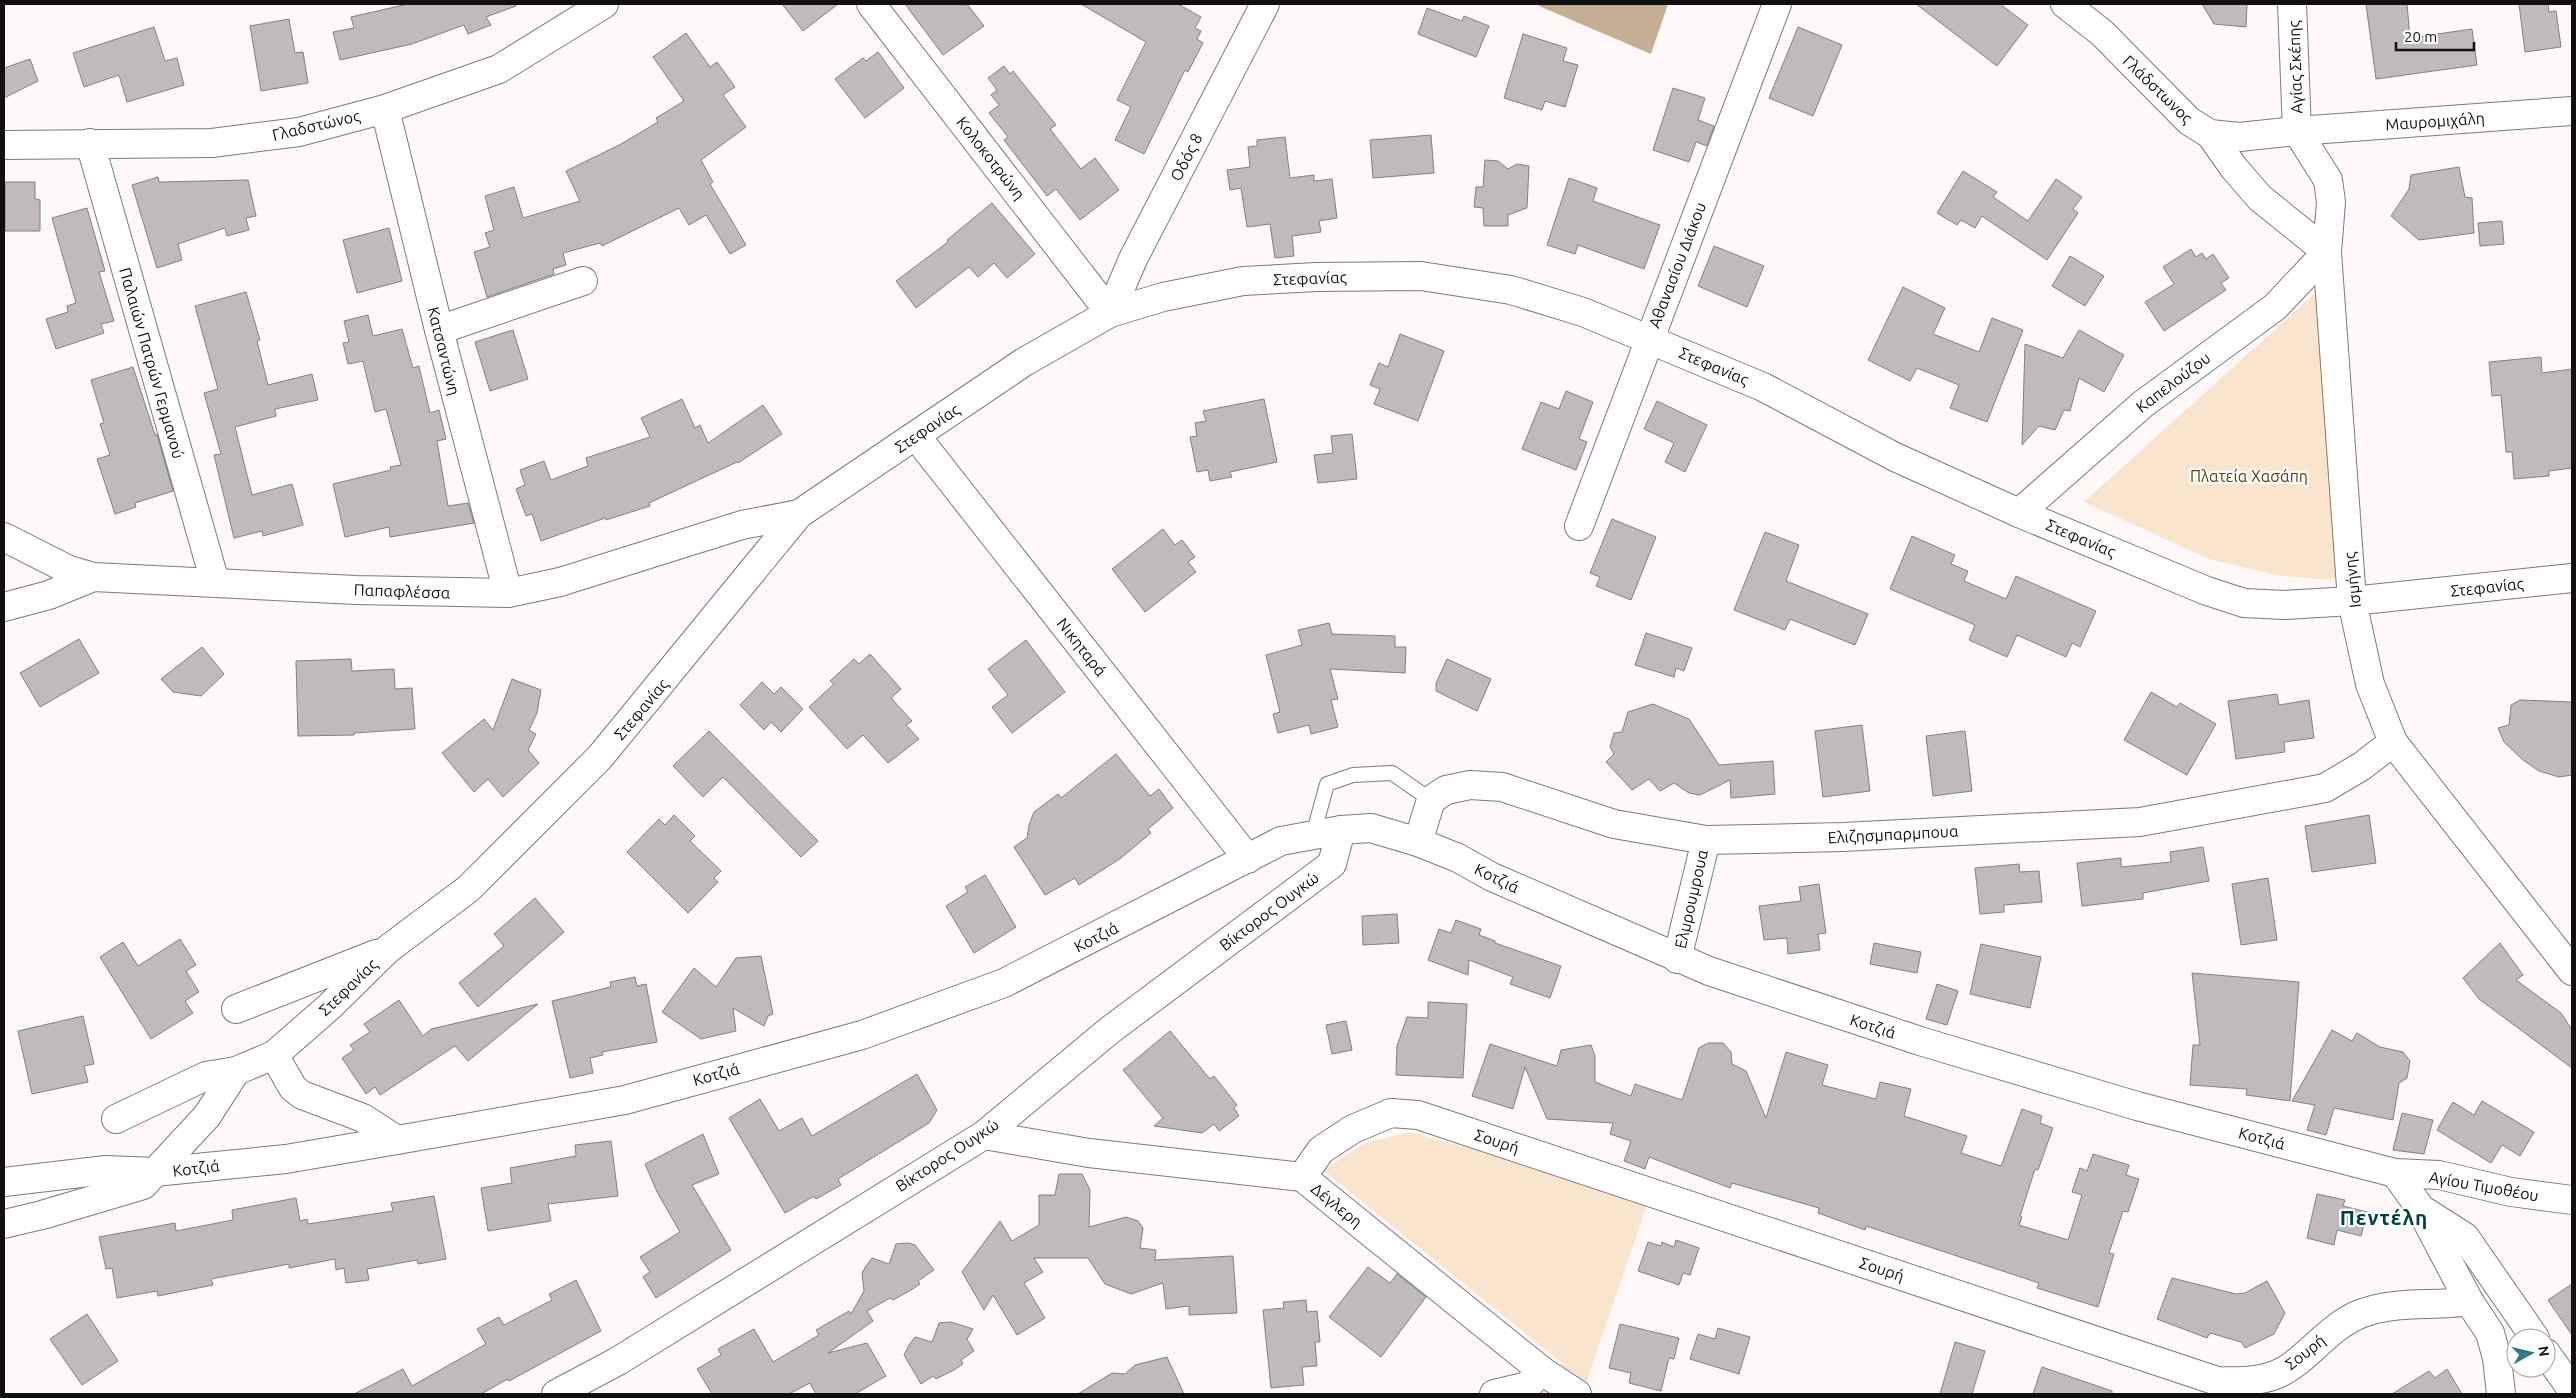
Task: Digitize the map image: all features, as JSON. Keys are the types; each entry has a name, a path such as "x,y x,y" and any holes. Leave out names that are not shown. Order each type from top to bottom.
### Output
{"street":[{"name":"Γλαδστώνος","path":"4,145 212,143 299,132 385,109 499,70 604,4"},
{"name":"Κολοκοτρώνη","path":"871,4 1110,313"},
{"name":"Οδός 8","path":"1110,313 1133,260 1265,4"},
{"name":"Αθανασίου Διάκου","path":"1579,526 1777,4"},
{"name":"Γλάδστωνος","path":"2065,4 2102,33 2189,121 2210,134 2239,137 2297,131"},
{"name":"Αγίας Σκέπης","path":"2292,4 2297,131"},
{"name":"Κατσαντώνη","path":"385,109 439,330 508,593"},
{"name":"Μαυρομιχάλη","path":"2297,131 2572,111"},
{"name":"Ισμήνης","path":"2297,131 2328,180 2331,202 2327,252 2352,601 2370,684 2393,742 2572,971"},
{"path":"2210,134 2234,168 2260,198 2327,252"},
{"name":"Παλαιών Πατρών Γερμανού","path":"90,143 215,582"},
{"name":"Καπελούζου","path":"2019,513 2143,404 2275,307 2327,252"},
{"name":"Στεφανίας","path":"116,1119 206,1076 236,1071 274,1055 329,1007 388,949 468,888 600,757 799,514 1024,362 1110,313 1163,297 1243,282 1316,277 1421,276 1511,290 1584,312 1763,386 1895,457 2019,513 2207,591 2244,603 2284,605 2352,601 2572,578"},
{"path":"439,330 583,282"},
{"name":"Νικηταρά","path":"916,436 1248,858"},
{"name":"Παπαφλέσσα","path":"4,536 70,570 94,577 414,592 508,593 560,582 742,525 799,514"},
{"path":"4,607 49,595 94,577"},
{"name":"Ελιζησμπαρμπουα","path":"1431,800 1446,790 1470,785 1502,787 1614,824 1706,840 1843,837 2140,822 2325,788 2362,766 2393,742"},
{"path":"1418,842 1431,800"},
{"name":"Κοτζιά","path":"4,1224 42,1215 143,1185 155,1172 286,1159 625,1100 862,1035 1004,983 1281,841 1341,830 1372,828 1418,842 1709,972 1920,1041 2137,1106 2395,1173"},
{"name":"Βίκτορος Ουγκώ","path":"556,1394 618,1361 984,1135 1110,1030 1332,864 1341,830"},
{"name":"Ελμρουμρουα","path":"1677,959 1706,840"},
{"path":"236,1009 388,949"},
{"path":"274,1055 293,1088 302,1095 363,1118 396,1140"},
{"path":"4,1182 106,1170 155,1172 207,1116 236,1071"},
{"name":"Σουρή","path":"1302,1177 1321,1150 1353,1129 1391,1113 1418,1115 2217,1381 2238,1382 2264,1379 2292,1366 2333,1330 2372,1310 2383,1307 2469,1302"},
{"name":"Δέγλερη","path":"984,1135 1089,1153 1302,1177 1542,1371 1577,1394"},
{"path":"2395,1173 2421,1209 2469,1302 2490,1333 2497,1358 2501,1394"},
{"name":"Αγίου Τιμοθέου","path":"2395,1173 2439,1176 2511,1192 2572,1200"},
{"path":"2421,1209 2465,1237 2529,1328"},
{"path":"2556,1367 2572,1390"},
{"path":"1494,1394 1527,1386 1542,1371"}],"lane":[{"path":"1313,835 1326,784 1353,775 1392,773 1431,800"}],"green space":[{"name":"Πλατεία Χασάπη","path":"2325,284 2343,576 2329,580 2276,575 2209,559 2084,502"},
{"path":"1409,1132 1470,1148 1647,1205 1582,1394 1532,1394 1562,1363 1323,1170 1365,1143"}],"shaded area":[{"path":"1539,4 1668,4 1651,54 1539,6"}],"building":[{"path":"408,4 516,4 516,6 486,17 491,25 468,34 464,25 412,44 340,60 333,32 354,28 351,17"},
{"path":"782,4 838,4 803,31"},
{"path":"905,4 967,4 984,26 943,55"},
{"path":"1081,4 1178,4 1201,17 1195,28 1201,31 1197,39 1203,43 1188,72 1185,70 1144,154 1115,140 1131,107 1117,100 1146,42"},
{"path":"1916,4 2000,4 2028,25 1997,66"},
{"path":"2202,4 2247,4 2246,27 2214,24"},
{"path":"2366,4 2407,4 2410,38 2472,29 2477,65 2376,79"},
{"path":"2519,4 2548,4 2549,12 2556,11 2561,47 2525,52"},
{"path":"1427,8 1462,21 1464,16 1489,26 1476,57 1418,34"},
{"path":"289,19 295,53 303,52 308,83 261,91 250,26"},
{"path":"154,27 165,61 177,58 184,85 127,102 119,75 84,87 73,53"},
{"path":"1798,27 1842,45 1813,116 1769,98"},
{"path":"686,33 710,67 717,62 735,87 723,95 746,127 701,160 713,182 710,184 746,245 730,254 706,215 689,225 679,208 602,246 600,243 563,253 566,265 553,269 554,274 487,297 474,252 490,247 485,233 494,230 485,196 514,187 523,218 580,201 566,171 621,144 658,122 656,118 684,101 653,57"},
{"path":"1523,34 1567,48 1563,61 1578,65 1565,107 1545,101 1542,110 1504,98"},
{"path":"878,52 904,88 865,118 835,79 863,58 866,61"},
{"path":"30,59 38,81 4,98 4,68"},
{"path":"1004,66 1010,74 1013,71 1056,125 1050,129 1081,169 1095,158 1119,190 1080,220 1056,189 1047,196 1004,140 1008,137 989,113 999,105 991,95 997,90 988,78"},
{"path":"1673,88 1705,98 1698,120 1714,126 1707,146 1696,142 1689,162 1653,150"},
{"path":"1431,135 1434,173 1373,178 1370,140"},
{"path":"1285,137 1290,178 1314,175 1314,181 1332,179 1337,218 1319,221 1321,232 1292,236 1294,256 1275,258 1270,224 1247,227 1241,188 1230,190 1227,170 1250,167 1248,147 1257,146 1257,140"},
{"path":"1485,160 1498,161 1508,169 1517,164 1529,166 1527,208 1508,215 1508,226 1484,226 1483,208 1474,207 1476,187 1483,187"},
{"path":"2459,167 2465,197 2472,198 2474,233 2419,240 2391,216 2409,189 2411,175"},
{"path":"1963,171 1997,192 1993,197 2028,221 2056,179 2082,197 2073,209 2078,213 2047,260 1982,216 1975,228 1961,220 1957,225 1937,213"},
{"path":"158,177 159,182 248,180 256,216 246,218 249,230 227,236 225,228 178,244 182,260 157,268 132,185"},
{"path":"1569,178 1597,188 1593,201 1660,225 1644,269 1578,245 1575,254 1547,245"},
{"path":"5,182 35,182 35,199 40,200 40,231 5,231"},
{"path":"992,203 1035,254 1007,278 994,263 978,277 969,267 916,308 896,281 948,242 947,240"},
{"path":"87,208 105,271 99,272 114,321 101,324 104,333 56,349 46,319 68,312 67,306 76,303 52,218"},
{"path":"2502,221 2504,244 2480,246 2478,223"},
{"path":"389,228 402,281 357,293 343,240"},
{"path":"1714,246 1764,266 1747,307 1698,286"},
{"path":"2191,249 2196,257 2202,253 2206,259 2213,254 2229,278 2221,283 2226,290 2164,331 2145,302 2174,284 2163,267"},
{"path":"2070,256 2104,276 2085,306 2052,286"},
{"path":"1903,287 1945,308 1933,334 1979,352 1992,318 2023,330 1987,422 1950,408 1959,385 1917,368 1910,381 1868,360"},
{"path":"246,292 260,340 257,341 268,385 312,374 318,400 275,409 276,416 235,427 252,495 292,484 303,525 263,536 262,531 234,538 214,455 221,454 204,393 218,389 195,306"},
{"path":"368,315 373,336 402,329 413,368 419,366 430,413 439,410 446,439 437,441 448,506 468,503 474,523 390,537 389,527 345,537 333,484 391,470 390,467 401,465 386,409 375,412 363,361 348,364 343,343 349,342 344,321"},
{"path":"513,330 528,379 490,391 475,342"},
{"path":"2079,330 2124,355 2104,392 2079,378 2070,411 2064,410 2055,430 2039,426 2022,445 2025,344 2063,358"},
{"path":"1400,334 1444,351 1418,421 1374,404 1380,389 1370,385 1379,363 1388,367"},
{"path":"2541,357 2542,373 2572,369 2572,468 2549,471 2549,476 2514,479 2512,452 2506,452 2501,395 2492,396 2489,362"},
{"path":"133,367 155,435 157,434 173,491 135,503 136,507 115,514 97,459 110,455 100,424 104,423 91,380"},
{"path":"1566,391 1593,402 1579,439 1587,442 1576,470 1522,449 1541,402 1559,409"},
{"path":"682,399 695,428 700,425 708,443 763,405 782,434 738,463 649,503 650,506 606,520 605,518 541,541 532,514 526,516 516,489 525,485 520,470 544,461 551,480 588,466 586,458 650,437 641,418"},
{"path":"1264,399 1277,462 1230,472 1232,477 1210,481 1208,470 1197,472 1190,437 1197,436 1195,423 1206,421 1203,411"},
{"path":"1657,401 1707,425 1685,472 1665,462 1674,443 1644,429"},
{"path":"1352,434 1357,479 1318,483 1314,455 1333,453 1331,436"},
{"path":"1612,519 1656,537 1631,600 1596,586 1600,577 1590,573"},
{"path":"1163,529 1175,545 1182,540 1195,557 1188,562 1196,572 1145,612 1112,569"},
{"path":"1765,532 1799,545 1786,581 1868,614 1855,645 1790,619 1785,630 1734,610"},
{"path":"1912,536 1955,555 1951,564 1968,571 1964,581 2006,599 2016,576 2096,611 2080,647 2072,643 2066,657 2017,635 2007,657 1969,640 1975,625 1890,589"},
{"path":"1329,623 1332,634 1395,636 1395,647 1406,647 1405,673 1330,669 1338,699 1331,700 1338,727 1311,734 1309,725 1278,733 1273,714 1280,712 1266,655 1302,645 1298,630"},
{"path":"1646,633 1692,648 1684,671 1676,668 1674,677 1635,665"},
{"path":"79,639 99,673 40,707 20,673"},
{"path":"1026,640 1065,692 1012,733 992,707 1008,695 988,669"},
{"path":"202,647 224,674 201,696 173,692 161,679"},
{"path":"870,654 901,689 891,698 912,721 906,725 919,739 888,763 863,735 847,749 809,707 834,684 830,681 854,659 859,664"},
{"path":"351,659 352,671 394,669 395,689 412,688 415,729 354,733 354,735 298,736 296,661"},
{"path":"1447,659 1491,679 1477,711 1436,691 1436,683"},
{"path":"512,679 541,690 537,713 529,730 536,734 528,750 539,763 503,797 488,779 474,792 442,753 484,719 493,730"},
{"path":"762,682 774,694 781,687 803,709 781,732 771,722 764,730 740,705"},
{"path":"2151,692 2177,707 2180,703 2216,724 2187,775 2124,740"},
{"path":"2277,694 2279,705 2309,700 2314,738 2284,742 2285,752 2236,759 2228,701"},
{"path":"2520,700 2572,702 2572,775 2559,777 2539,771 2523,760 2504,742 2498,728 2509,725 2511,705"},
{"path":"1653,704 1689,719 1719,765 1773,761 1775,794 1731,798 1730,780 1700,795 1689,793 1674,783 1660,791 1649,779 1632,790 1606,762 1614,754 1610,747 1614,733 1622,732 1628,712"},
{"path":"1862,725 1870,791 1823,797 1815,731"},
{"path":"709,731 818,841 801,857 723,777 703,797 673,766"},
{"path":"1965,731 1972,791 1933,796 1926,736"},
{"path":"1116,754 1150,796 1159,789 1173,808 1148,829 1151,833 1121,858 1079,885 1075,878 1045,895 1014,847 1027,838 1034,812 1058,794 1061,798"},
{"path":"674,815 695,836 690,841 721,871 714,878 718,882 688,913 627,852 659,819 665,825"},
{"path":"2369,815 2376,863 2312,872 2305,826"},
{"path":"2203,847 2209,881 2143,893 2143,899 2082,906 2077,863 2121,858 2121,867 2171,862 2170,852"},
{"path":"2019,864 2020,872 2039,871 2042,902 2004,905 2004,912 1980,914 1975,868"},
{"path":"985,875 1016,927 974,953 946,906 968,892 965,887"},
{"path":"2268,878 2277,940 2241,945 2232,884"},
{"path":"1819,884 1826,933 1818,934 1820,950 1788,954 1787,938 1764,940 1759,906 1801,901 1799,887"},
{"path":"535,898 564,932 478,1007 459,983 504,946 494,934"},
{"path":"1397,914 1399,943 1363,945 1362,916"},
{"path":"1456,920 1481,929 1479,935 1495,941 1495,943 1561,966 1550,998 1510,984 1513,977 1469,960 1468,975 1428,960 1439,929 1451,933"},
{"path":"180,939 196,965 186,971 199,992 185,1001 193,1013 151,1039 100,957 123,942 138,966"},
{"path":"1874,943 1921,952 1917,973 1870,964"},
{"path":"2500,943 2523,975 2516,980 2561,1013 2572,1030 2572,1068 2479,999 2463,978"},
{"path":"1981,944 2041,957 2030,1008 1970,994"},
{"path":"761,956 773,1014 768,1016 764,1026 733,1008 736,1031 701,1039 662,1012 694,968 716,987 736,958"},
{"path":"2192,973 2299,982 2290,1101 2246,1095 2247,1089 2190,1085 2193,1045 2200,1045"},
{"path":"635,977 637,986 646,984 657,1042 602,1052 603,1055 590,1058 593,1073 570,1078 552,1001 611,987 610,982"},
{"path":"1937,984 1958,991 1947,1025 1926,1019"},
{"path":"399,1000 423,1036 431,1029 538,1004 468,1061 455,1046 380,1095 375,1087 366,1094 342,1058 354,1050 350,1045 370,1032 364,1024"},
{"path":"1428,1002 1467,1004 1463,1078 1396,1075 1397,1046 1407,1017 1428,1018"},
{"path":"83,1016 94,1064 84,1066 88,1082 32,1094 18,1031"},
{"path":"1346,1021 1352,1050 1332,1054 1326,1025"},
{"path":"2332,1030 2352,1041 2357,1033 2380,1047 2403,1052 2410,1061 2407,1078 2399,1083 2393,1120 2334,1108 2326,1135 2307,1130 2315,1105 2292,1101"},
{"path":"1170,1031 1210,1079 1214,1076 1237,1105 1234,1108 1239,1116 1219,1131 1214,1124 1202,1133 1154,1126 1163,1118 1123,1070"},
{"path":"1708,1043 1723,1043 1731,1052 1732,1064 1746,1071 1766,1118 1786,1052 1828,1065 1822,1085 1876,1099 1880,1082 1911,1089 1904,1116 1967,1136 1961,1153 2001,1166 2022,1109 2042,1116 2040,1123 2053,1128 2038,1170 2035,1169 2020,1216 2022,1217 2019,1225 2068,1240 2082,1195 2072,1192 2080,1168 2087,1171 2093,1154 2129,1165 2126,1175 2139,1179 2128,1212 2123,1211 2109,1253 2114,1254 2098,1307 2037,1288 2039,1283 1866,1226 1865,1230 1818,1213 1819,1208 1732,1183 1730,1188 1649,1157 1645,1169 1624,1161 1631,1141 1610,1134 1613,1123 1547,1119 1525,1067 1513,1109 1472,1096 1490,1044 1557,1066 1561,1050 1591,1045 1595,1056 1595,1082 1631,1096 1635,1084 1682,1100 1699,1048"},
{"path":"917,1074 937,1110 929,1123 838,1179 841,1185 816,1199 814,1196 785,1213 729,1118 760,1099 779,1131 802,1118 812,1136"},
{"path":"2482,1101 2534,1132 2520,1156 2502,1145 2491,1163 2437,1130 2453,1102 2474,1115"},
{"path":"2402,1113 2433,1120 2424,1154 2393,1150"},
{"path":"703,1134 719,1174 692,1185 731,1250 656,1298 643,1277 650,1272 640,1257 680,1232 657,1192 645,1164"},
{"path":"611,1141 618,1196 548,1204 551,1221 488,1231 481,1188 512,1183 510,1168 576,1156 575,1145"},
{"path":"1059,1174 1082,1174 1090,1190 1089,1227 1126,1217 1138,1221 1143,1228 1140,1248 1156,1250 1155,1260 1233,1256 1237,1313 1189,1315 1189,1306 1166,1309 1163,1283 1131,1294 1105,1284 1088,1258 1034,1258 1043,1272 1024,1283 1045,1318 1017,1335 993,1295 984,1310 962,1272 1000,1221 1012,1241 1039,1225 1039,1195 1055,1195"},
{"path":"2317,1194 2345,1200 2343,1206 2367,1212 2361,1236 2337,1230 2334,1245 2307,1238"},
{"path":"434,1196 446,1259 418,1264 417,1260 367,1269 369,1280 346,1283 344,1268 336,1270 335,1259 289,1268 289,1264 211,1279 213,1285 158,1296 157,1291 117,1298 112,1268 106,1269 99,1237 175,1223 176,1231 233,1220 232,1210 296,1198 300,1221 307,1219 308,1224 393,1211 391,1203"},
{"path":"1676,1240 1699,1248 1690,1275 1683,1273 1679,1285 1638,1271 1648,1242 1661,1246 1662,1242 1674,1247"},
{"path":"908,1243 915,1245 934,1270 918,1281 920,1284 911,1290 893,1300 890,1298 867,1311 873,1321 828,1353 867,1343 886,1376 855,1394 816,1394 810,1383 789,1394 712,1394 697,1369 721,1355 718,1349 754,1329 773,1362 819,1335 816,1330 849,1311 851,1314 864,1291 862,1273 872,1258 889,1264 896,1244"},
{"path":"1368,1267 1390,1283 1397,1274 1426,1297 1381,1357 1329,1317"},
{"path":"2172,1278 2236,1294 2245,1293 2267,1281 2285,1313 2274,1334 2245,1348 2241,1342 2210,1333 2207,1338 2157,1319"},
{"path":"576,1280 601,1331 509,1381 508,1379 481,1394 354,1394 403,1369 412,1386 486,1344 477,1329 499,1317 504,1325 552,1300 549,1294"},
{"path":"2572,1284 2572,1335 2548,1300"},
{"path":"1306,1300 1307,1312 1317,1311 1320,1342 1315,1342 1317,1366 1302,1367 1304,1385 1271,1388 1263,1310 1284,1308 1283,1302"},
{"path":"87,1314 118,1361 82,1385 50,1339"},
{"path":"951,1322 973,1329 967,1339 974,1351 961,1360 963,1364 954,1370 936,1379 933,1376 921,1384 904,1355 915,1337 932,1342 939,1323"},
{"path":"1620,1324 1679,1338 1674,1359 1669,1358 1661,1391 1629,1383 1631,1373 1609,1368"},
{"path":"1718,1328 1750,1337 1739,1374 1690,1359 1698,1334 1715,1339"},
{"path":"1955,1342 1985,1351 1972,1394 1940,1394"},
{"path":"1167,1357 1184,1394 1078,1394 1112,1373 1125,1374 1135,1365"},
{"path":"2042,1367 2112,1391 2112,1394 2033,1394"},
{"path":"2447,1369 2462,1394 2392,1394 2429,1371 2435,1378"}],"district":[{"name":"Πεντέλη","path":"2384,1217"}]}
